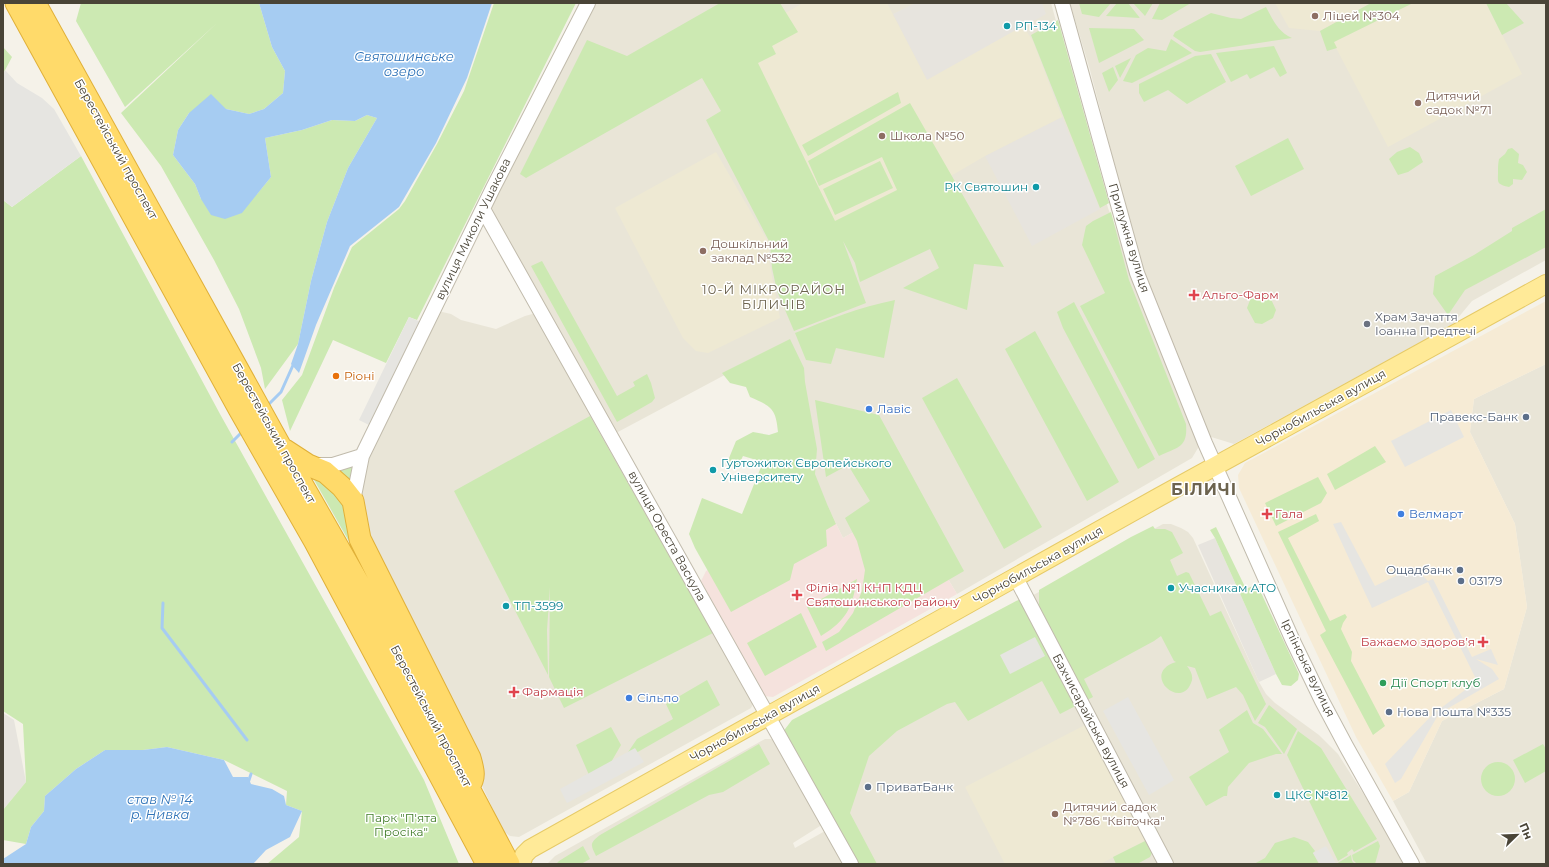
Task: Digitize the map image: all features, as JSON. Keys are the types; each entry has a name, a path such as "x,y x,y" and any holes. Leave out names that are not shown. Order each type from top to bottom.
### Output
{"highway":[{"name":"Берестейський проспект","path":"16,3 247,404"},
{"name":"Берестейський проспект","path":"35,3 264,435 322,556 487,864"},
{"name":"Берестейський проспект","path":"264,435 282,449 386,632 509,864"},
{"path":"282,449 308,465 325,472 342,487 353,501 360,539 470,758 474,774 472,782 468,787"}],"main road":[{"name":"Чорнобильська вулиця","path":"521,864 524,855 530,849 1216,466 1546,284"},
{"name":"Чорнобильська вулиця","path":"490,828 500,842 509,849 530,849"}],"street":[{"name":"вулиця Миколи Ушакова","path":"353,501 362,456 483,209 588,3"},
{"name":"Прилужна вулиця","path":"1062,3 1137,273 1205,443 1216,466"},
{"name":"вулиця Ореста Васкула","path":"483,209 851,864"},
{"path":"308,465 333,465 362,456"},
{"name":"Ірпінська вулиця","path":"1216,466 1293,641 1320,696 1346,746 1412,864"},
{"name":"Бахчисарайська вулиця","path":"1016,578 1166,864"}],"shaded area":[{"path":"592,3 1051,3 1108,208 1197,438 1198,448 1192,458 957,594 903,504 843,538 827,505 749,362 616,433 488,208"},
{"name":"Школа №50","path":"803,3 887,3 927,80 1023,26 1033,41 1062,117 985,156 806,261 722,103 752,32"},
{"path":"915,3 1042,3 1046,14 927,80 893,14"},
{"path":"1070,3 1546,3 1546,260 1472,301 1452,325 1234,444 1208,436 1141,266 1090,70"},
{"name":"Ліцей №304","path":"1275,3 1371,3 1320,31 1289,28"},
{"name":"Дитячий садок №71","path":"1413,3 1486,3 1522,74 1388,147 1333,42"},
{"path":"5,70 17,83 42,98 54,109 81,156 12,207 3,200 3,74"},
{"path":"1062,117 1100,209 1032,246 985,156"},
{"name":"Дошкільний заклад №532","path":"716,152 769,243 769,260 780,318 708,353 696,351 683,338 615,208"},
{"path":"1546,301 1546,364 1474,399 1470,432 1515,524 1527,607 1504,689 1442,721 1409,792 1393,801 1356,737 1239,488 1238,475 1245,463"},
{"path":"438,311 451,314 461,320 496,329 525,316 536,313 754,702 751,708 519,837 510,836 503,831 359,520 363,465"},
{"path":"409,317 421,322 371,426 359,420"},
{"path":"1546,364 1546,864 1427,864 1393,801 1409,792 1442,721 1504,689 1527,607 1515,524 1470,432 1474,399"},
{"path":"1451,410 1464,437 1405,467 1391,441"},
{"path":"903,504 957,594 773,697 764,696 701,581 706,571 827,505 843,538"},
{"path":"1341,522 1375,586 1414,567 1428,581 1433,579 1472,657 1491,649 1498,665 1476,659 1492,669 1499,679 1445,710 1437,717 1401,779 1395,783 1385,764 1433,714 1477,681 1428,582 1372,608 1333,524"},
{"path":"1163,524 1171,524 1181,528 1188,532 1193,538 1259,682 1266,694 1275,703 1319,735 1338,754 1408,864 860,864 792,727"},
{"path":"1215,538 1276,674 1259,682 1198,545"},
{"path":"1035,637 1045,656 1010,674 1000,655"},
{"path":"1128,697 1174,780 1149,795 1103,711"},
{"path":"3,713 14,720 26,782 3,810"},
{"name":"Дитячий садок №786 \"Квіточка\"","path":"1085,725 1145,841 1100,864 1005,864 965,787"},
{"path":"765,739 776,741 821,823 820,826 793,843 795,848 825,831 845,864 547,864 555,856"},
{"path":"635,748 644,762 567,803 560,789"},
{"path":"1326,846 1336,864 1320,864 1313,853"}],"green space":[{"path":"81,3 259,3 272,47 285,71 283,93 264,109 249,114 226,109 189,113 178,130 173,155 195,184 201,199 257,194 271,177 265,138 302,130 332,120 355,121 367,115 377,118 348,168 327,222 311,281 298,344 265,389 261,368 239,309 214,260 161,166 121,113 217,23 125,107 76,21"},
{"path":"494,3 576,3 417,320 409,317 386,363 333,340 290,431 282,400 302,375 334,288 352,247 399,209 405,201 437,144 464,91"},
{"path":"720,3 780,3 798,32 772,46 776,54 758,63 835,221 897,190 882,157 819,186 808,161 910,103 1004,267 974,264 967,310 903,288 939,268 930,249 860,282 855,263 843,241 866,303 794,331 777,291 772,268 770,243 706,120 721,111 702,78 526,178 520,174 587,40 627,56"},
{"path":"1079,3 1111,3 1099,17 1082,14"},
{"path":"1117,3 1128,3 1140,18 1106,16"},
{"path":"1133,3 1153,3 1145,16"},
{"path":"1160,3 1191,3 1162,20 1152,19"},
{"path":"1371,3 1413,3 1334,42 1337,48 1327,51 1320,31"},
{"path":"1486,3 1506,3 1524,23 1502,35"},
{"path":"1266,7 1279,29 1292,38 1200,52 1195,51 1173,36 1175,32 1211,13 1241,19"},
{"path":"1058,20 1109,203 1100,208 1031,35"},
{"path":"1089,28 1134,29 1144,40 1099,63"},
{"path":"1171,39 1192,53 1132,83 1123,81 1136,55 1148,48 1166,51"},
{"path":"1274,46 1287,73 1280,77 1274,67 1250,79 1247,74 1231,82 1216,53"},
{"path":"3,47 12,57 3,74"},
{"path":"1211,54 1226,82 1187,104 1168,90 1144,102 1139,93 1139,84 1195,56"},
{"path":"1131,58 1120,78 1115,66"},
{"path":"1113,67 1118,80 1109,92 1102,73"},
{"path":"898,92 901,103 808,156 802,145"},
{"path":"1288,138 1304,169 1251,196 1235,166"},
{"path":"1410,147 1419,153 1423,162 1408,172 1398,175 1389,159 1397,152"},
{"path":"1512,148 1519,154 1518,163 1523,165 1527,172 1522,180 1513,179 1513,184 1509,187 1500,184 1498,179 1498,166 1499,159 1508,149"},
{"name":"Парк \"П'ята Просіка\"","path":"81,156 220,414 424,780 459,864 267,864 299,837 302,811 286,805 287,791 224,760 167,747 143,750 105,750 76,769 45,796 44,811 31,827 26,844 3,840 3,810 26,782 23,724 3,711 3,200 12,207"},
{"path":"880,161 893,188 835,215 823,189"},
{"path":"1546,209 1546,247 1465,290 1448,315 1433,294 1435,276 1474,255 1512,231 1512,228"},
{"path":"1111,212 1129,280 1186,424 1185,438 1180,446 1159,456 1080,306 1105,293 1082,245 1086,226"},
{"path":"542,261 617,396 635,386 633,382 647,374 655,398 652,402 617,422 531,266"},
{"path":"1261,294 1270,297 1276,310 1273,318 1262,324 1255,323 1247,308 1250,300"},
{"path":"895,300 884,358 836,348 831,364 806,360 795,333 856,310"},
{"path":"1074,302 1155,459 1138,469 1063,328 1057,312"},
{"path":"1035,331 1119,482 1087,501 1005,349"},
{"path":"790,339 804,368 805,382 817,449 815,474 836,524 826,530 827,546 794,564 790,580 731,612 695,548 689,534 702,498 742,514 763,462 743,456 737,468 727,463 736,441 753,432 769,435 778,432 776,418 771,409 763,403 750,397 746,387 730,383 722,373"},
{"path":"957,378 1042,527 1004,549 922,398"},
{"path":"815,400 879,415 964,571 826,651 822,642 839,632 853,613 862,591 865,570 857,541 845,518 870,501 848,465 826,477"},
{"path":"590,416 713,633 564,708 549,677 550,587 547,630 548,675 454,491"},
{"path":"1375,446 1386,462 1335,490 1327,474"},
{"path":"355,465 350,484 335,472"},
{"path":"1318,477 1327,493 1321,503 1276,526 1265,503"},
{"path":"313,478 320,478 342,496 376,589"},
{"path":"1316,514 1319,521 1288,538 1330,621 1345,614 1347,617 1341,629 1352,652 1351,661 1385,726 1373,735 1320,635 1326,631 1278,532"},
{"path":"1153,526 1155,529 1165,529 1172,532 1183,553 1170,560 1177,576 1186,572 1189,573 1210,616 1221,611 1266,704 1255,721 1243,695 1236,687 1207,699 1195,668 1187,666 1191,672 1192,679 1186,691 1179,693 1172,692 1166,687 1162,681 1162,674 1166,667 1176,662 1174,661 1161,636 1084,679 1093,697 1060,714 1042,681 968,721 955,702 947,704 897,731 869,756 850,813 877,864 855,864 782,733 792,720 1022,598 1039,608 1039,590"},
{"path":"1216,527 1246,589 1257,584 1299,674 1298,680 1291,686 1282,685 1276,674 1215,538 1210,530"},
{"path":"857,579 853,598 847,612 837,624 821,636 807,607"},
{"path":"801,613 817,647 765,676 747,643"},
{"path":"707,680 720,705 622,761 637,739 673,719 666,704"},
{"path":"1269,705 1297,729 1284,754 1265,727 1258,723"},
{"path":"1247,710 1253,723 1263,729 1282,754 1276,754 1249,763 1228,787 1227,796 1224,796 1206,806 1189,777 1229,752 1219,730"},
{"path":"611,727 621,745 610,764 589,775 576,745"},
{"path":"1298,731 1321,748 1377,839 1354,852 1352,849 1347,853 1348,855 1338,861 1287,755"},
{"path":"759,744 770,764 723,792 709,795 596,856 592,844 600,835"},
{"path":"1543,744 1546,749 1546,771 1525,783 1513,760"},
{"path":"1498,762 1510,767 1515,779 1510,791 1498,796 1486,791 1481,779 1486,767"},
{"path":"1294,837 1308,842 1315,851 1313,853 1319,864 1254,864 1265,858 1275,843"},
{"path":"1145,841 1152,853 1150,857 1137,864 1116,864 1113,857"},
{"path":"1378,841 1380,846 1375,864 1357,864 1353,860 1352,855"},
{"path":"583,846 590,859 581,864 556,864 559,861"},
{"path":"1351,855 1352,861 1355,864 1336,864"}],"water":[{"name":"Святошинське озеро","path":"259,3 492,3 467,78 436,143 399,207 350,246 316,325 299,373 291,364 298,344 311,281 327,222 348,168 377,118 367,115 355,121 332,120 302,130 265,138 271,177 242,213 225,219 211,215 201,199 195,184 173,155 178,130 189,113 211,94 226,109 249,114 264,109 283,93 285,71 272,47"},
{"name":"став № 14 р. Нивка","path":"167,747 224,760 233,777 248,777 251,784 272,789 284,796 286,805 302,811 290,837 266,850 253,864 3,864 3,859 26,844 31,827 44,811 45,796 76,769 105,750 143,750"}],"waterway":[{"path":"266,407 281,392 294,363"},
{"path":"232,442 243,431"},
{"path":"163,603 162,628 247,740"},
{"path":"248,783 251,774"}],"place":[{"name":"Ліцей №304","path":"1315,16"},
{"name":"РП-134","path":"1007,26"},
{"name":"Дитячий садок №71","path":"1418,103"},
{"name":"Школа №50","path":"882,136"},
{"name":"РК Святошин","path":"1036,187"},
{"name":"Дошкільний заклад №532","path":"703,251"},
{"name":"Альго-Фарм","path":"1194,295"},
{"name":"Храм Зачаття Іоанна Предтечі","path":"1367,324"},
{"name":"Ріоні","path":"336,376"},
{"name":"Лавіс","path":"869,409"},
{"name":"Правекс-Банк","path":"1526,417"},
{"name":"Гуртожиток Європейського Університету","path":"713,470"},
{"name":"Гала","path":"1267,514"},
{"name":"Велмарт","path":"1401,514"},
{"name":"Ощадбанк","path":"1460,570"},
{"name":"03179","path":"1461,581"},
{"name":"Учасникам АТО","path":"1171,588"},
{"name":"Філія №1 КНП КДЦ Святошинського району","path":"797,595"},
{"name":"ТП-3599","path":"506,606"},
{"name":"Бажаємо здоровʼя","path":"1483,642"},
{"name":"Дії Спорт клуб","path":"1383,683"},
{"name":"Фармація","path":"514,692"},
{"name":"Сільпо","path":"629,698"},
{"name":"Нова Пошта №335","path":"1389,712"},
{"name":"ПриватБанк","path":"868,787"},
{"name":"ЦКС №812","path":"1277,795"},
{"name":"Дитячий садок №786 \"Квіточка\"","path":"1055,814"}],"district":[{"name":"10-Й МІКРОРАЙОН БІЛИЧІВ","path":"774,296"},
{"name":"БІЛИЧІ","path":"1204,489"}]}
